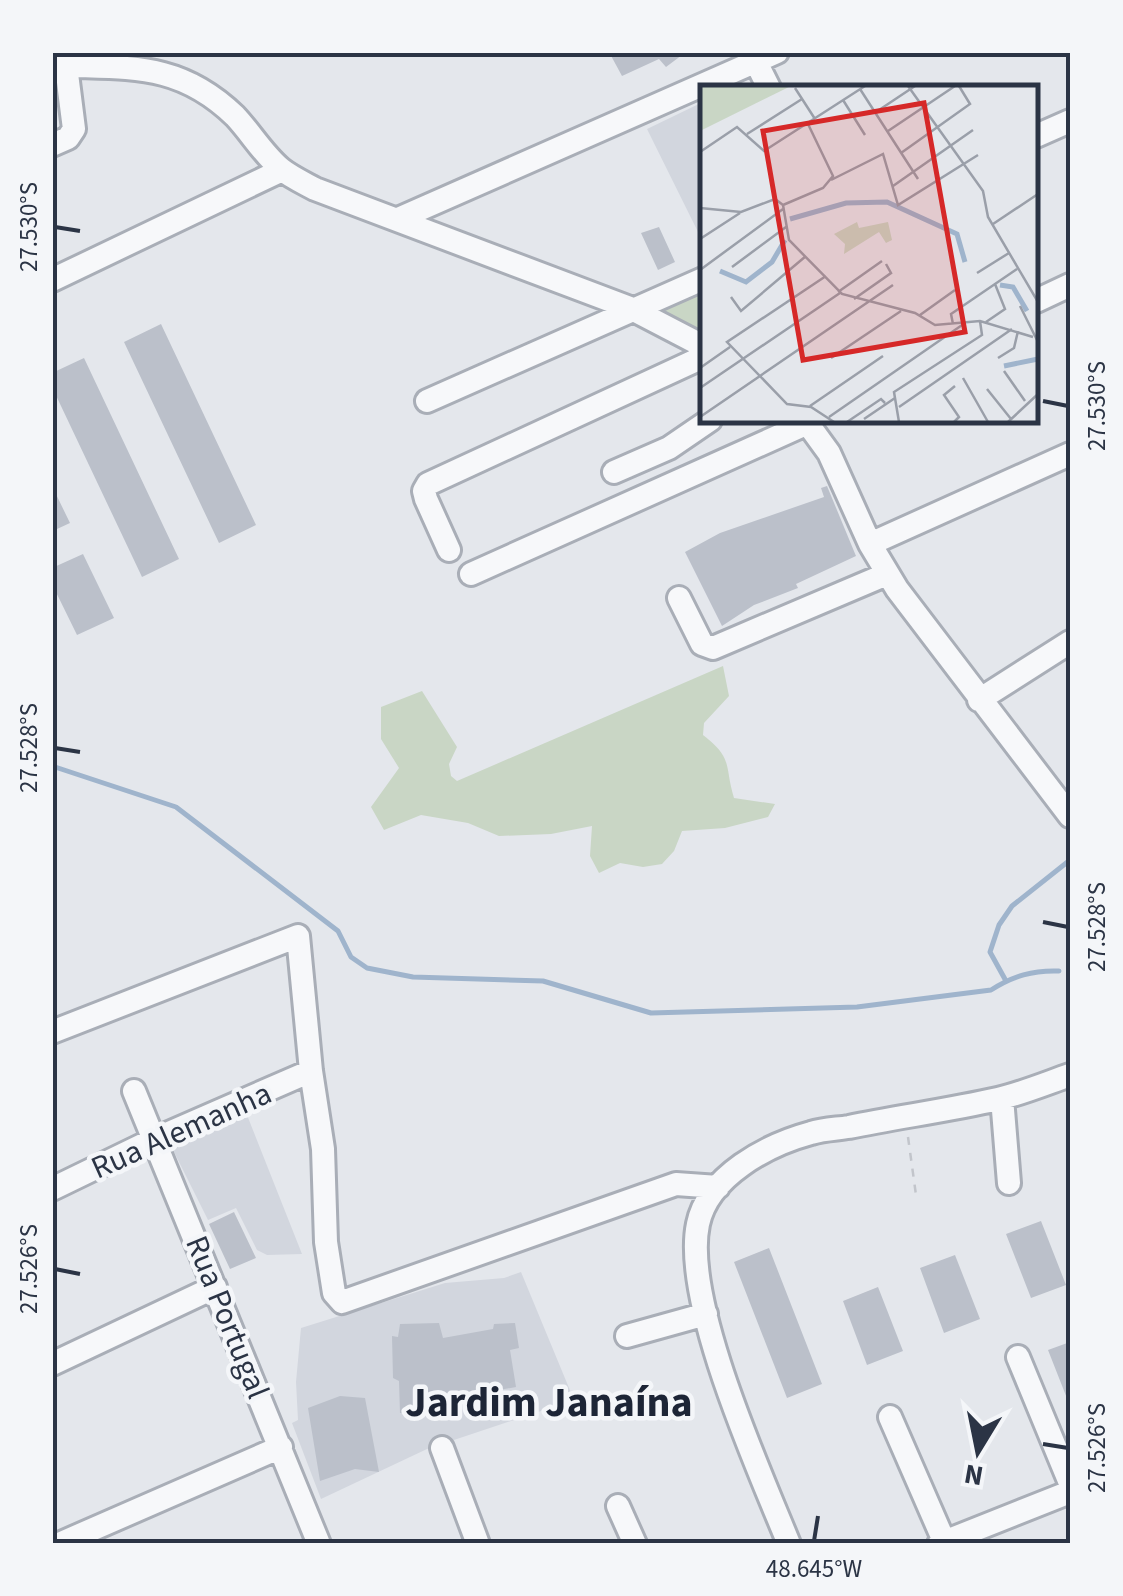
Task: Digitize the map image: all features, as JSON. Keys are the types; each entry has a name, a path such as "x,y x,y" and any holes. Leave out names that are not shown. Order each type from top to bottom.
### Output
{"street":[{"path":"703,85 766,57 769,85"},
{"path":"52,145 68,138 74,128 59,66 122,66 173,75 194,83 235,117 282,170 315,189 630,308 700,344"},
{"path":"398,220 700,86"},
{"path":"1038,135 1070,121"},
{"path":"52,280 282,170"},
{"path":"427,401 700,279"},
{"path":"570,285 580,311 576,334"},
{"path":"1038,300 1070,285"},
{"path":"450,550 426,499 424,491 428,484 700,358"},
{"path":"614,472 670,448 707,422"},
{"path":"472,574 805,422"},
{"path":"808,422 840,472 887,574 1070,816"},
{"path":"870,544 1070,454"},
{"path":"679,598 702,644 713,648 887,574"},
{"path":"979,700 1070,642"},
{"path":"52,1032 298,936 310,1072 323,1150 326,1242 334,1293 342,1302 676,1184 718,1187"},
{"name":"Rua Alemanha","path":"52,1189 310,1072"},
{"path":"790,1544 740,1420 706,1314 698,1268 698,1225 718,1187 751,1159 786,1140 827,1128 1002,1098 1070,1075"},
{"name":"Rua Portugal","path":"134,1091 319,1544"},
{"path":"1002,1098 1009,1183"},
{"path":"52,1364 216,1287"},
{"path":"627,1336 706,1314"},
{"path":"1018,1357 1070,1483"},
{"path":"890,1417 942,1542 1070,1492"},
{"path":"60,1544 281,1448"},
{"path":"442,1448 478,1544"},
{"path":"618,1506 635,1544"}],"path":[{"path":"904,1116 916,1195"}],"shaded area":[{"path":"700,103 700,236 647,129"},
{"path":"245,1110 302,1254 267,1255 257,1250 236,1208 208,1220 169,1142"},
{"path":"521,1272 574,1400 427,1449 321,1499 292,1423 298,1420 296,1382 301,1328 445,1283 504,1278"}],"green space":[{"path":"700,290 700,331 656,309"},
{"path":"723,666 729,696 704,723 703,735 724,757 734,798 775,804 768,817 725,828 682,831 674,851 662,864 643,867 620,863 599,873 590,856 592,826 551,834 499,836 468,823 421,815 384,830 371,807 399,768 381,739 381,707 422,691 457,747 449,764 451,776 457,781"}],"building":[{"path":"609,52 686,52 666,67 659,59 622,76"},
{"path":"659,227 675,262 658,270 641,233"},
{"path":"161,324 256,525 219,543 124,342"},
{"path":"84,358 179,559 142,577 52,387 52,373"},
{"path":"52,486 70,523 57,529 52,520"},
{"path":"827,486 856,556 796,584 798,588 754,605 722,626 685,552 720,533 824,497 821,488"},
{"path":"83,554 114,618 77,635 52,584 52,568"},
{"path":"234,1212 256,1258 230,1269 209,1224"},
{"path":"1041,1221 1066,1285 1031,1298 1006,1234"},
{"path":"769,1248 822,1384 787,1398 734,1262"},
{"path":"955,1255 980,1319 944,1333 920,1268"},
{"path":"878,1287 903,1351 867,1365 843,1301"},
{"path":"439,1323 443,1338 493,1329 494,1324 515,1323 519,1348 510,1350 516,1387 422,1404 423,1412 400,1413 399,1381 393,1378 392,1336 398,1337 400,1324"},
{"path":"1070,1342 1070,1406 1048,1350"},
{"path":"340,1396 365,1398 379,1472 355,1469 320,1481 308,1408"}],"waterway":[{"path":"52,766 176,807 338,931 351,957 367,968 413,977 543,981 651,1013 857,1007 991,990 1024,975 1059,971"},
{"path":"1006,981 990,952 999,925 1012,906 1070,860"}],"district":[{"name":"Jardim Janaína","path":"549,1401"}]}
